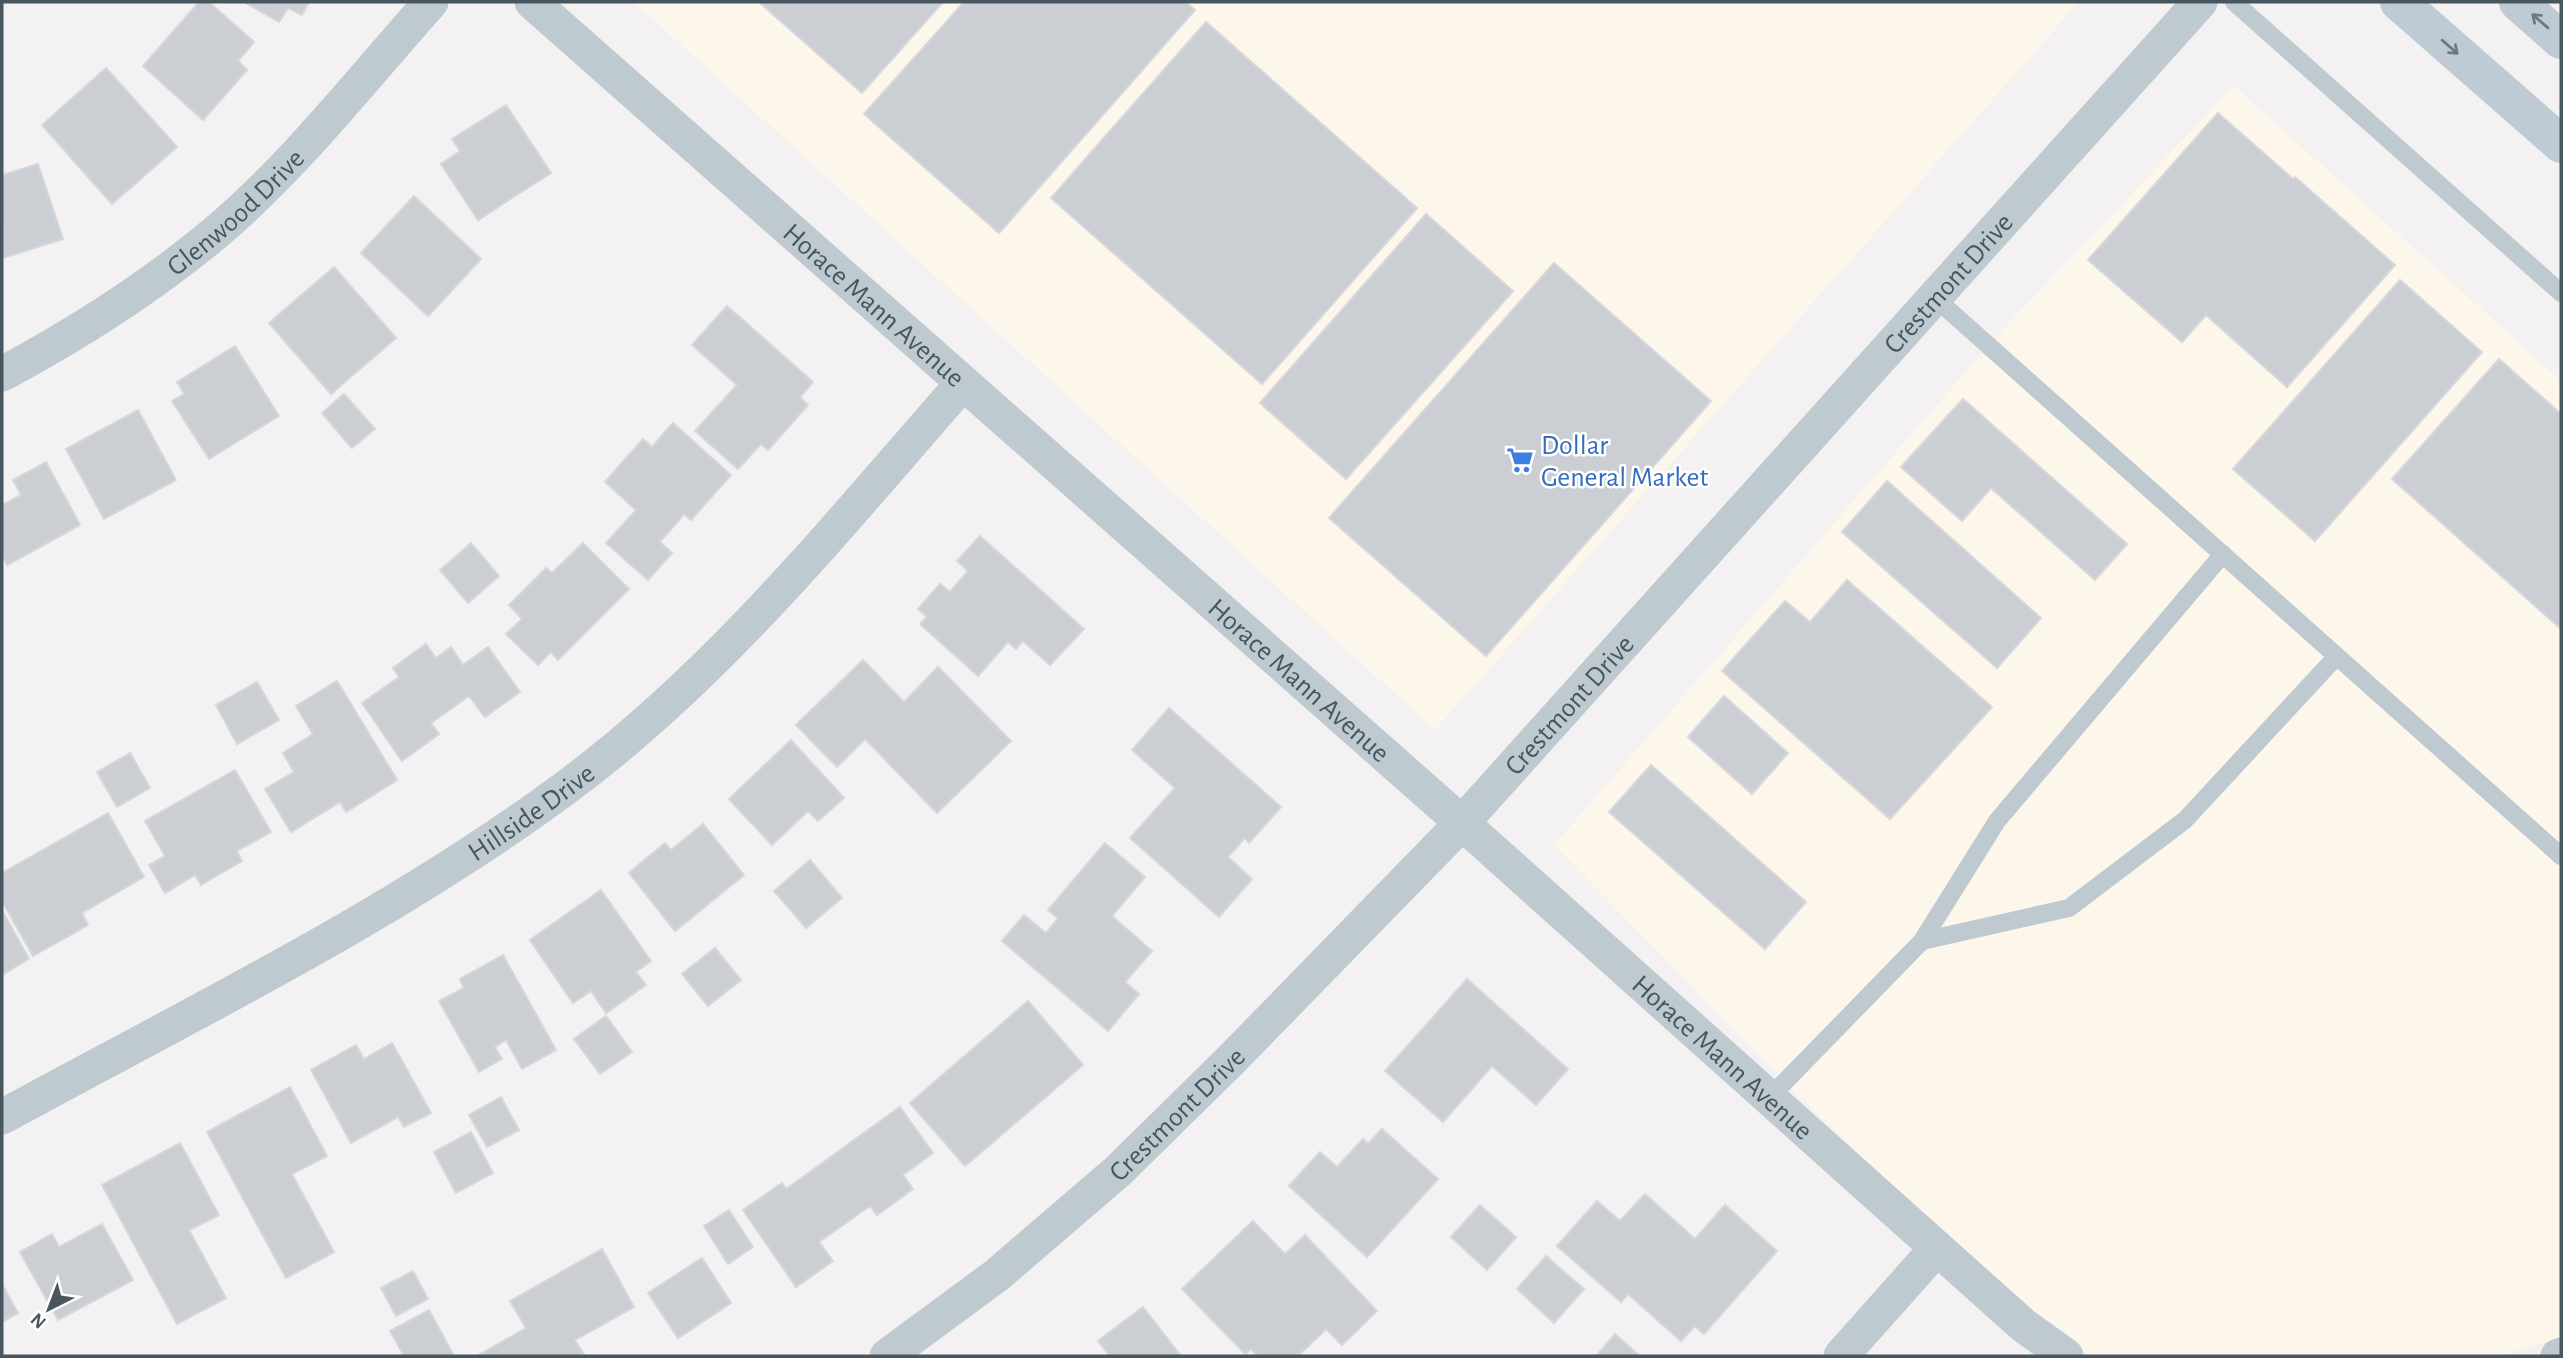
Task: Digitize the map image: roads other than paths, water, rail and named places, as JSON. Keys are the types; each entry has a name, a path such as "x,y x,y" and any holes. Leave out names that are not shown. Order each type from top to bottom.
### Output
{"main road":[{"path":"2399,2 2561,144"},
{"path":"2518,2 2561,40"}],"street":[{"name":"Glenwood Drive","path":"2,374 133,297 214,233 277,175 431,2"},
{"name":"Horace Mann Avenue","path":"532,2 1462,823 2023,1325 2066,1356"},
{"name":"Crestmont Drive","path":"887,1356 997,1275 1118,1171 1232,1059 1462,823 2200,2"},
{"name":"Hillside Drive","path":"2,1116 355,925 453,867 570,784 679,692 761,612 962,383"},
{"path":"1841,1356 1937,1248"}],"lane":[{"path":"2234,2 2561,293"},
{"path":"1934,297 2561,856"},
{"path":"1769,1098 1922,940 1997,821 2223,554"},
{"path":"1922,940 2069,908 2185,820 2337,656"}],"place":[{"name":"Dollar General Market","path":"1520,460"}]}
